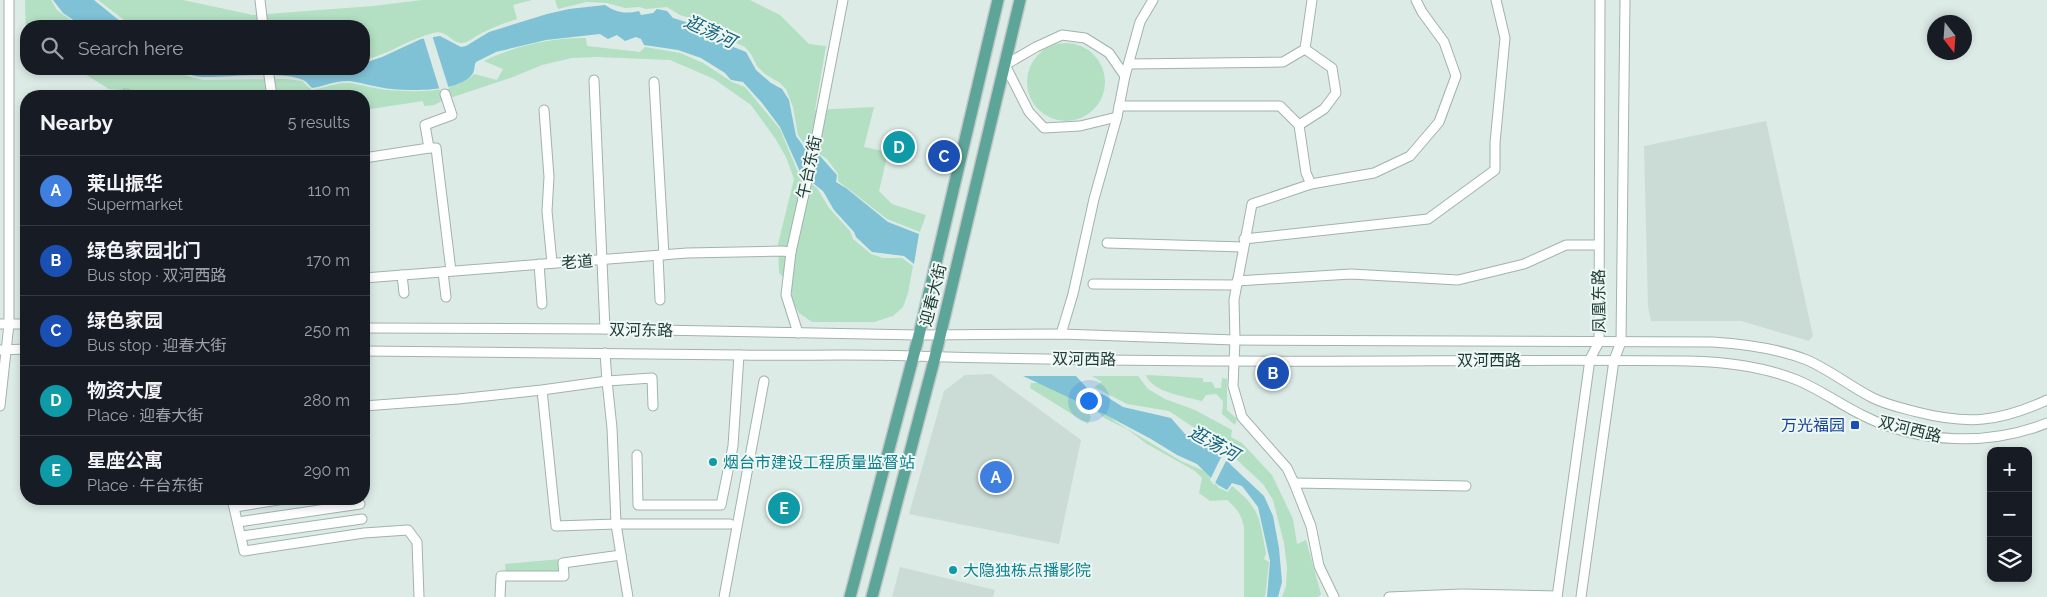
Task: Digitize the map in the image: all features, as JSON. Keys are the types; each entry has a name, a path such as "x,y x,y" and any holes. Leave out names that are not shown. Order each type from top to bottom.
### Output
{"main road":[{"name":"迎春大街","path":"850,597 919,335 998,0"},
{"name":"迎春大街","path":"872,597 935,357 1020,0"}],"street":[{"path":"0,406 10,243 9,0"},
{"path":"260,0 262,20"},
{"name":"午台东街","path":"798,333 786,295 791,252 842,0"},
{"path":"1061,334 1073,294 1094,199 1117,116 1125,76 1140,22 1153,0"},
{"path":"1305,49 1312,0"},
{"path":"1334,597 1319,566 1311,526 1287,468 1242,417 1233,386 1234,300 1252,204 1311,184 1374,173 1410,156 1439,122 1456,76 1444,42 1422,12 1416,0"},
{"path":"1107,243 1244,243 1428,219 1495,170 1495,142 1505,38 1496,0"},
{"name":"凤凰东路","path":"1557,597 1590,359 1599,342 1600,0"},
{"name":"凤凰东路","path":"1581,597 1614,360 1621,342 1625,0"},
{"path":"1117,116 1080,126 1044,128 1029,112 1005,65 1062,35 1085,38 1109,53 1125,76"},
{"path":"1129,64 1283,62 1305,49"},
{"path":"1298,125 1324,109 1336,93 1332,68 1305,49"},
{"path":"269,75 271,90"},
{"path":"594,80 605,329"},
{"path":"654,82 661,255 660,300"},
{"path":"429,148 425,125 452,115 445,94"},
{"path":"1119,106 1280,106 1298,125 1306,173 1311,184"},
{"path":"544,110 549,177 547,211 552,263"},
{"path":"370,157 436,148 447,271 446,297"},
{"path":"0,253 6,251 10,243"},
{"path":"1092,284 1237,283 1350,274 1458,280 1524,264 1566,245 1598,245"},
{"name":"老道","path":"370,278 661,255 791,252"},
{"path":"539,264 542,304"},
{"path":"402,275 404,293"},
{"path":"5,324 20,324"},
{"name":"双河东路","path":"370,328 605,329 919,335"},
{"name":"双河西路","path":"919,335 1061,334 1235,340 1713,342 1772,350 1806,360 1874,398 1896,407 1942,418 1985,420 2020,412 2047,400"},
{"path":"4,350 20,349"},
{"name":"双河东路","path":"370,352 913,356"},
{"path":"605,353 612,428 616,524 628,597"},
{"path":"637,455 638,505 722,505 733,446 738,355"},
{"name":"双河西路","path":"913,356 1234,361 1590,359 1712,362 1758,367 1797,380 1865,416 1890,426 1952,439 2006,436 2047,423"},
{"path":"370,406 458,399 607,381 652,378 653,406"},
{"path":"724,597 764,381"},
{"path":"542,390 556,526 730,524"},
{"path":"1294,483 1466,486"},
{"path":"234,505 244,551 364,533 408,530 417,542 420,597"},
{"path":"238,522 337,505"},
{"path":"360,505 364,533"},
{"path":"242,536 362,519"},
{"path":"500,597 501,576 564,576 563,563 621,555"},
{"path":"1389,597 1557,597"}],"shaded area":[{"path":"1766,121 1813,336 1809,341 1741,321 1651,321 1648,307 1644,146"},
{"path":"991,374 1081,440 1059,544 909,514 944,391 965,375"},
{"path":"900,567 995,590 993,597 892,597"}],"green space":[{"path":"25,0 51,0 57,10 71,20 26,20"},
{"path":"98,0 183,0 253,15 373,6 422,0 532,0 513,5 517,19 490,29 466,42 457,42 438,32 370,58 370,20 124,20"},
{"path":"555,0 750,0 780,15 809,44 826,46 815,110 874,107 864,147 888,152 879,191 892,204 926,215 920,232 887,219 838,181 838,174 827,159 805,145 798,135 793,107 786,89 757,66 745,47 727,39 723,35 707,33 690,18 680,15 667,7 625,8 607,3 586,2 558,9"},
{"path":"573,38 586,38 587,46 640,52 645,47 680,53 703,63 732,82 745,87 780,129 799,175 817,188 829,208 850,231 853,239 871,254 883,258 902,258 913,266 908,293 903,307 893,316 874,322 812,322 799,313 792,300 792,285 779,273 778,244 794,179 786,157 751,105 714,79 670,60 598,57 572,58 542,65 434,105 424,106 423,101 370,109 370,90 312,90 335,84 350,83 399,91 434,90 456,85 474,74 497,80 503,69 484,61 521,47"},
{"path":"1058,43 1074,43 1088,49 1099,60 1105,74 1105,90 1099,104 1088,115 1074,121 1058,121 1044,115 1033,104 1027,90 1027,74 1033,60 1044,49"},
{"path":"87,75 184,75 203,80 286,79 302,81 312,90 120,90 109,89"},
{"path":"1146,375 1203,378 1203,382 1212,382 1215,388 1221,388 1222,378 1227,379 1227,410 1237,419 1235,425 1222,414 1223,401 1216,394 1206,395 1202,401 1179,395 1155,386"},
{"path":"1092,376 1138,376 1148,389 1165,399 1195,410 1232,430 1231,437 1242,443 1272,475 1293,519 1297,544 1306,540 1321,594 1318,597 1282,597 1286,586 1287,567 1284,543 1273,500 1263,484 1223,447 1169,411 1127,404 1094,387 1102,382"},
{"path":"1031,383 1045,383 1092,402 1116,422 1181,461 1204,471 1219,488 1228,492 1232,486 1242,494 1254,508 1260,522 1266,553 1264,559 1269,562 1265,597 1244,597 1244,528 1242,519 1234,506 1227,500 1210,501 1199,493 1202,478 1195,471 1147,444 1127,429 1106,419 1090,406 1085,408 1091,417 1088,424 1030,388"},
{"path":"560,559 561,571 506,576 505,564"}],"water":[{"path":"53,0 94,0 119,20 73,20 63,13"},
{"path":"605,5 621,12 639,11 641,15 653,13 657,9 667,11 673,18 699,26 705,41 721,37 726,44 746,52 756,70 771,83 782,89 789,100 796,136 804,147 820,156 837,175 836,182 888,222 919,234 914,264 904,256 872,252 856,237 854,232 834,210 823,191 801,174 780,127 743,82 731,80 725,73 701,58 678,50 644,45 641,39 636,37 625,41 617,35 608,39 600,34 546,40 496,52 476,62 473,73 459,84 436,89 401,90 350,81 336,82 312,88 304,81 282,75 370,75 370,61 421,39 440,36 461,47 466,46 489,32 569,9"},
{"path":"192,75 269,75 213,77"},
{"path":"1023,376 1076,376 1087,388 1104,395 1123,407 1171,418 1185,434 1220,451 1231,465 1264,496 1273,516 1279,548 1282,582 1278,597 1267,597 1270,561 1258,507 1242,486 1232,483 1227,490 1218,485 1197,464 1177,455 1104,414"}],"pier":[{"path":"432,35 449,89 440,91 423,36"},
{"path":"1224,451 1228,457 1214,485 1210,480"}],"place":[{"name":"物资大厦","path":"899,147"},
{"name":"绿色家园","path":"944,156"},
{"name":"绿色家园北门","path":"1273,373"},
{"name":"万光福园","path":"1855,425"},
{"name":"烟台市建设工程质量监督站","path":"713,462"},
{"name":"莱山振华","path":"996,477"},
{"name":"星座公寓","path":"784,508"},
{"name":"大隐独栋点播影院","path":"953,570"}],"water label":[{"name":"逛荡河","path":"710,31"},
{"name":"逛荡河","path":"1214,443"}]}
